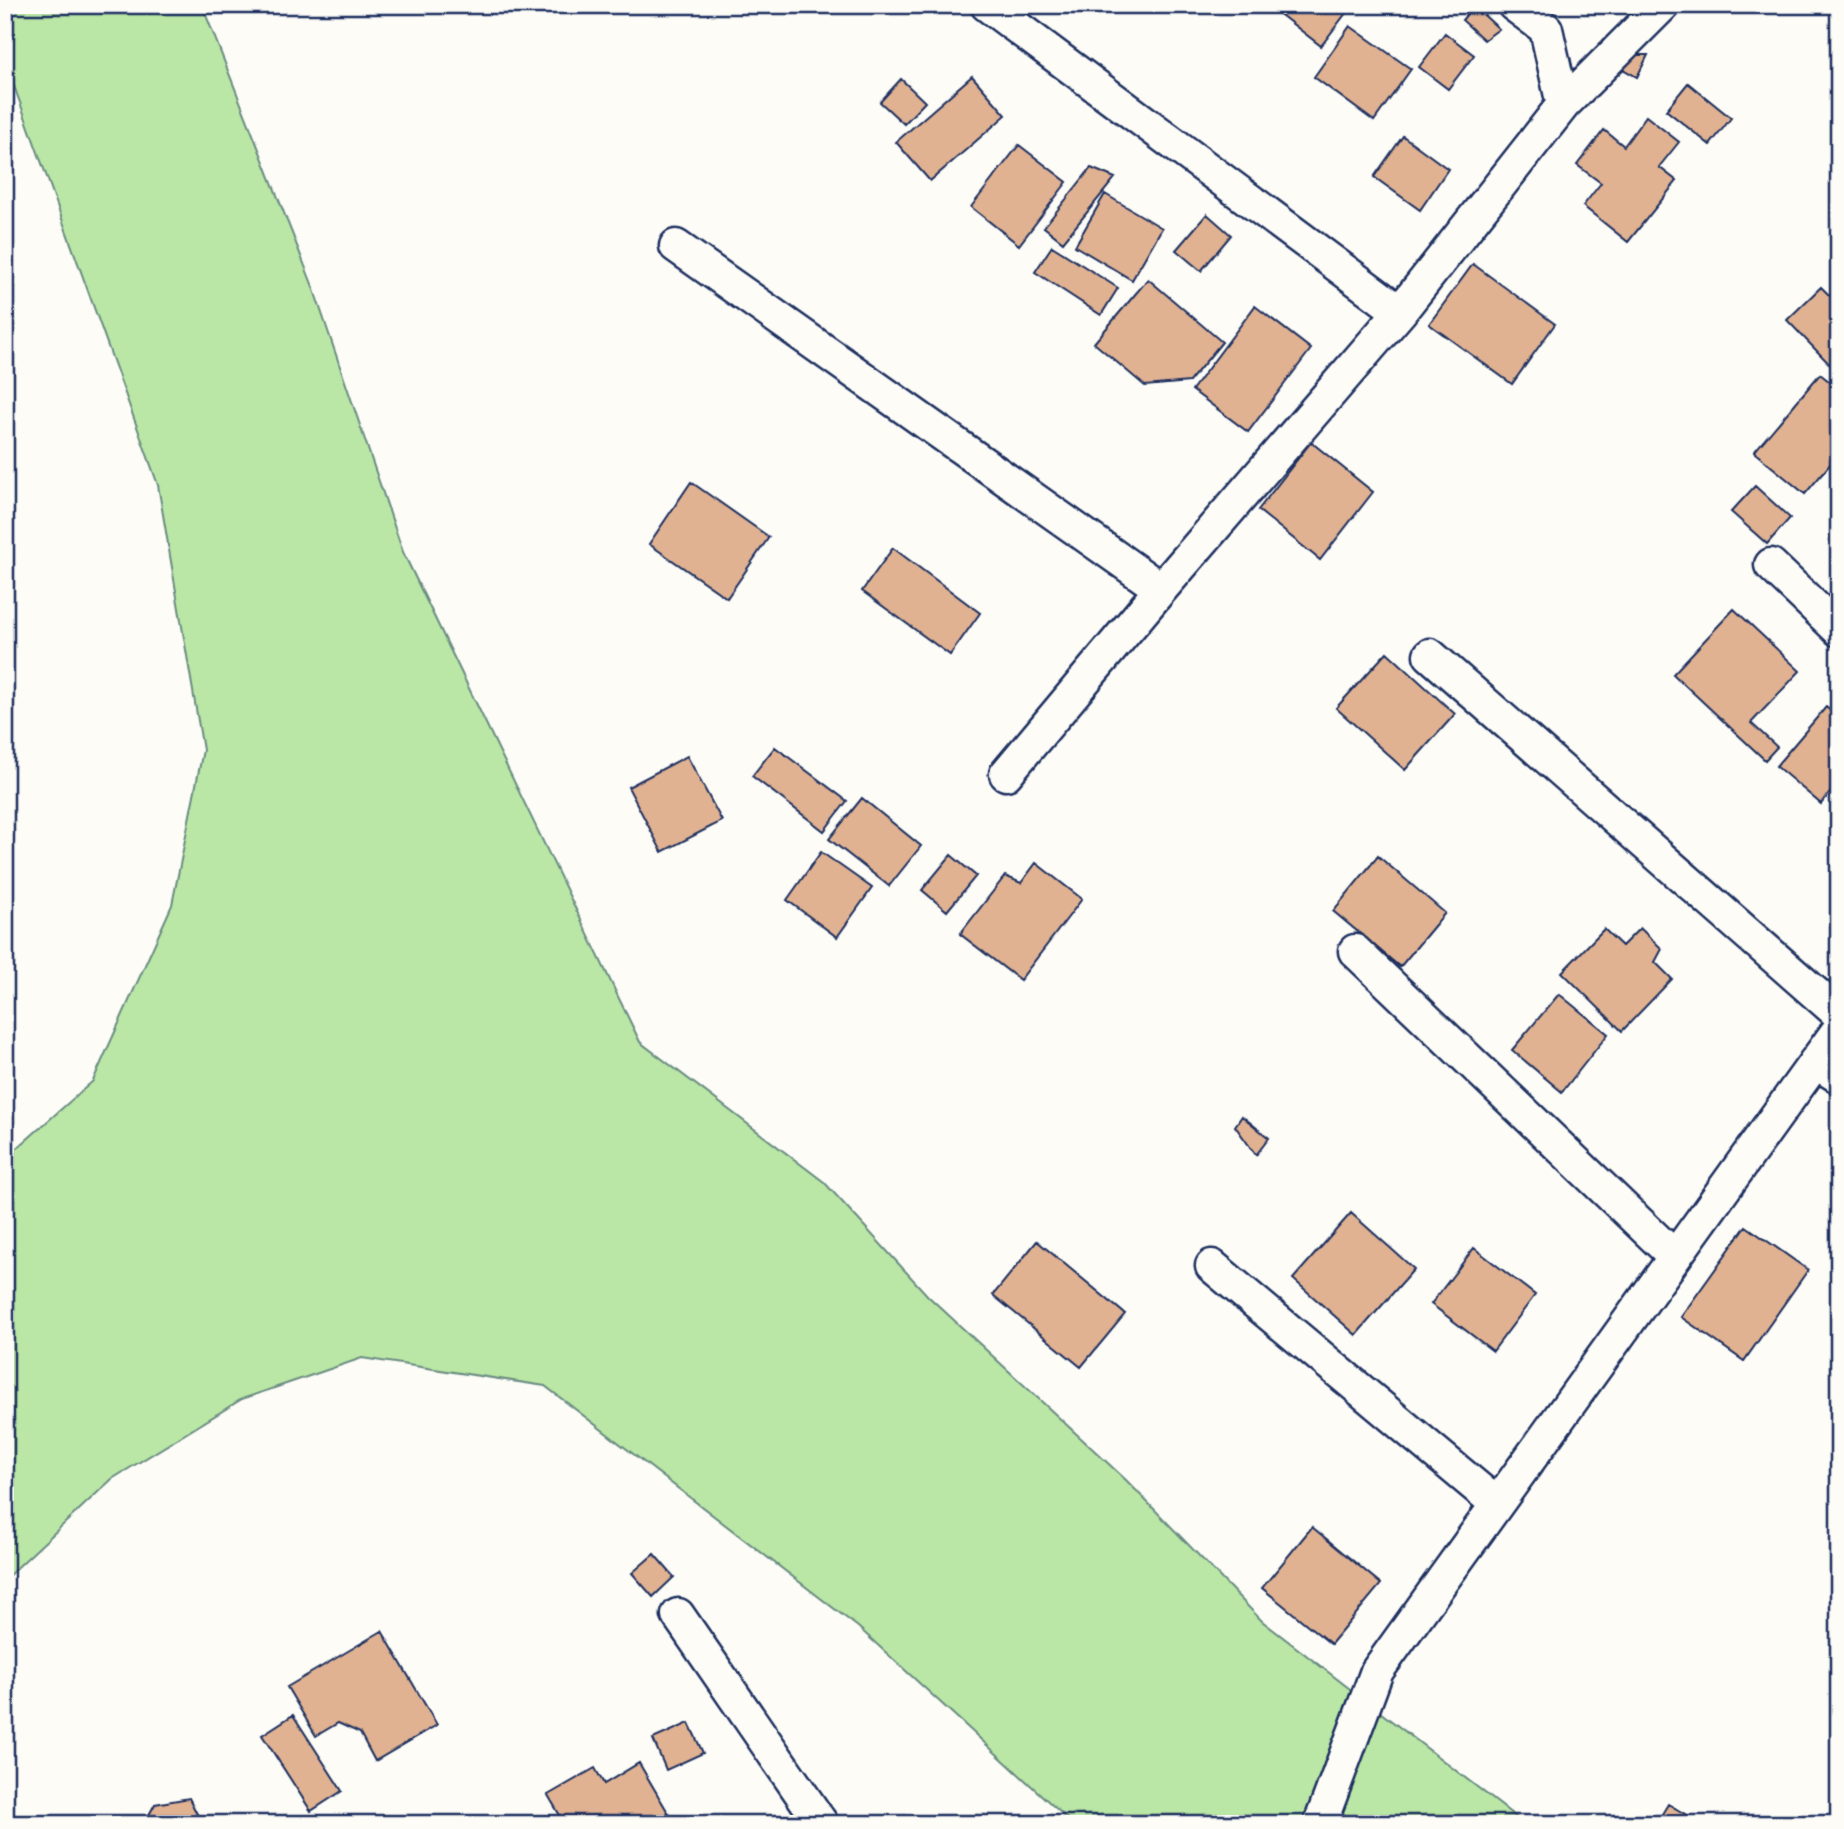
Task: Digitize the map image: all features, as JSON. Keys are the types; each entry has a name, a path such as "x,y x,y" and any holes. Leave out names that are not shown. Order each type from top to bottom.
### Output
{"street":[{"path":"987,5 1400,312"},
{"path":"1514,5 1546,29 1563,105"},
{"path":"1006,774 1161,589 1400,312 1563,105 1663,5"},
{"path":"676,246 1161,589"},
{"path":"1771,565 1839,630"},
{"path":"1430,655 1839,1014"},
{"path":"1355,951 1675,1257"},
{"path":"1320,1824 1377,1671 1675,1257 1827,1069 1839,1029"},
{"path":"1212,1266 1497,1504"},
{"path":"678,1615 822,1824"}],"green space":[{"path":"5,5 202,5 312,284 403,552 640,1042 824,1182 928,1296 1126,1480 1262,1621 1525,1824 1073,1824 858,1627 545,1386 362,1358 242,1399 112,1479 5,1579 5,1159 93,1081 172,905 203,750 158,485 5,61"}],"building":[{"path":"1268,5 1352,5 1321,46"},
{"path":"1474,6 1499,29 1484,40 1462,20"},
{"path":"1350,26 1411,69 1374,121 1314,77"},
{"path":"1445,33 1474,55 1448,89 1419,67"},
{"path":"1627,55 1648,55 1637,77 1616,65"},
{"path":"972,76 1006,115 930,181 896,142"},
{"path":"901,79 925,102 904,124 880,102"},
{"path":"1688,83 1731,118 1710,145 1666,110"},
{"path":"1646,116 1679,142 1659,167 1677,181 1628,242 1583,206 1601,183 1577,165 1604,130 1624,146"},
{"path":"1403,136 1448,169 1420,210 1374,177"},
{"path":"1019,145 1067,182 1019,245 971,207"},
{"path":"1091,168 1115,178 1063,242 1044,227"},
{"path":"1105,194 1162,228 1132,280 1075,246"},
{"path":"1207,214 1231,235 1201,271 1176,250"},
{"path":"1052,246 1118,288 1101,315 1035,272"},
{"path":"1473,264 1555,324 1512,384 1429,324"},
{"path":"1148,279 1222,342 1189,382 1145,386 1094,343"},
{"path":"1821,287 1839,305 1839,374 1787,320"},
{"path":"1255,306 1311,349 1248,432 1192,390"},
{"path":"1820,374 1839,389 1839,454 1805,494 1754,452"},
{"path":"1311,442 1373,492 1320,560 1258,510"},
{"path":"691,482 769,537 727,598 649,544"},
{"path":"1755,486 1790,518 1767,544 1731,512"},
{"path":"893,548 980,613 950,655 862,591"},
{"path":"1734,609 1800,671 1751,723 1777,747 1765,760 1673,674"},
{"path":"1387,652 1455,714 1405,770 1336,708"},
{"path":"1826,707 1839,718 1839,782 1821,804 1776,766"},
{"path":"775,747 847,801 824,831 752,776"},
{"path":"687,756 722,821 662,852 628,787"},
{"path":"862,798 921,846 889,886 829,839"},
{"path":"821,852 872,888 837,937 787,900"},
{"path":"951,855 976,876 947,911 922,890"},
{"path":"1378,856 1445,913 1400,967 1333,911"},
{"path":"1036,863 1082,899 1020,980 960,934 1005,876 1021,883"},
{"path":"1640,928 1662,949 1655,962 1672,979 1622,1031 1562,972 1604,929 1622,946"},
{"path":"1559,994 1608,1034 1562,1092 1512,1050"},
{"path":"1242,1116 1269,1138 1256,1155 1235,1126"},
{"path":"1351,1213 1414,1269 1356,1335 1293,1279"},
{"path":"1746,1226 1808,1270 1744,1361 1681,1317"},
{"path":"1037,1241 1125,1314 1081,1367 993,1295"},
{"path":"1474,1248 1535,1295 1493,1351 1431,1304"},
{"path":"1312,1527 1381,1584 1331,1644 1262,1588"},
{"path":"654,1554 674,1577 653,1597 632,1573"},
{"path":"382,1631 437,1725 375,1761 360,1733 338,1723 316,1736 287,1687"},
{"path":"293,1715 342,1791 311,1811 262,1735"},
{"path":"689,1723 703,1753 666,1770 653,1739"},
{"path":"639,1763 673,1821 668,1824 565,1824 548,1795 595,1768 604,1784"},
{"path":"189,1798 202,1824 144,1824 155,1804"},
{"path":"1668,1804 1702,1824 1656,1824"}]}
